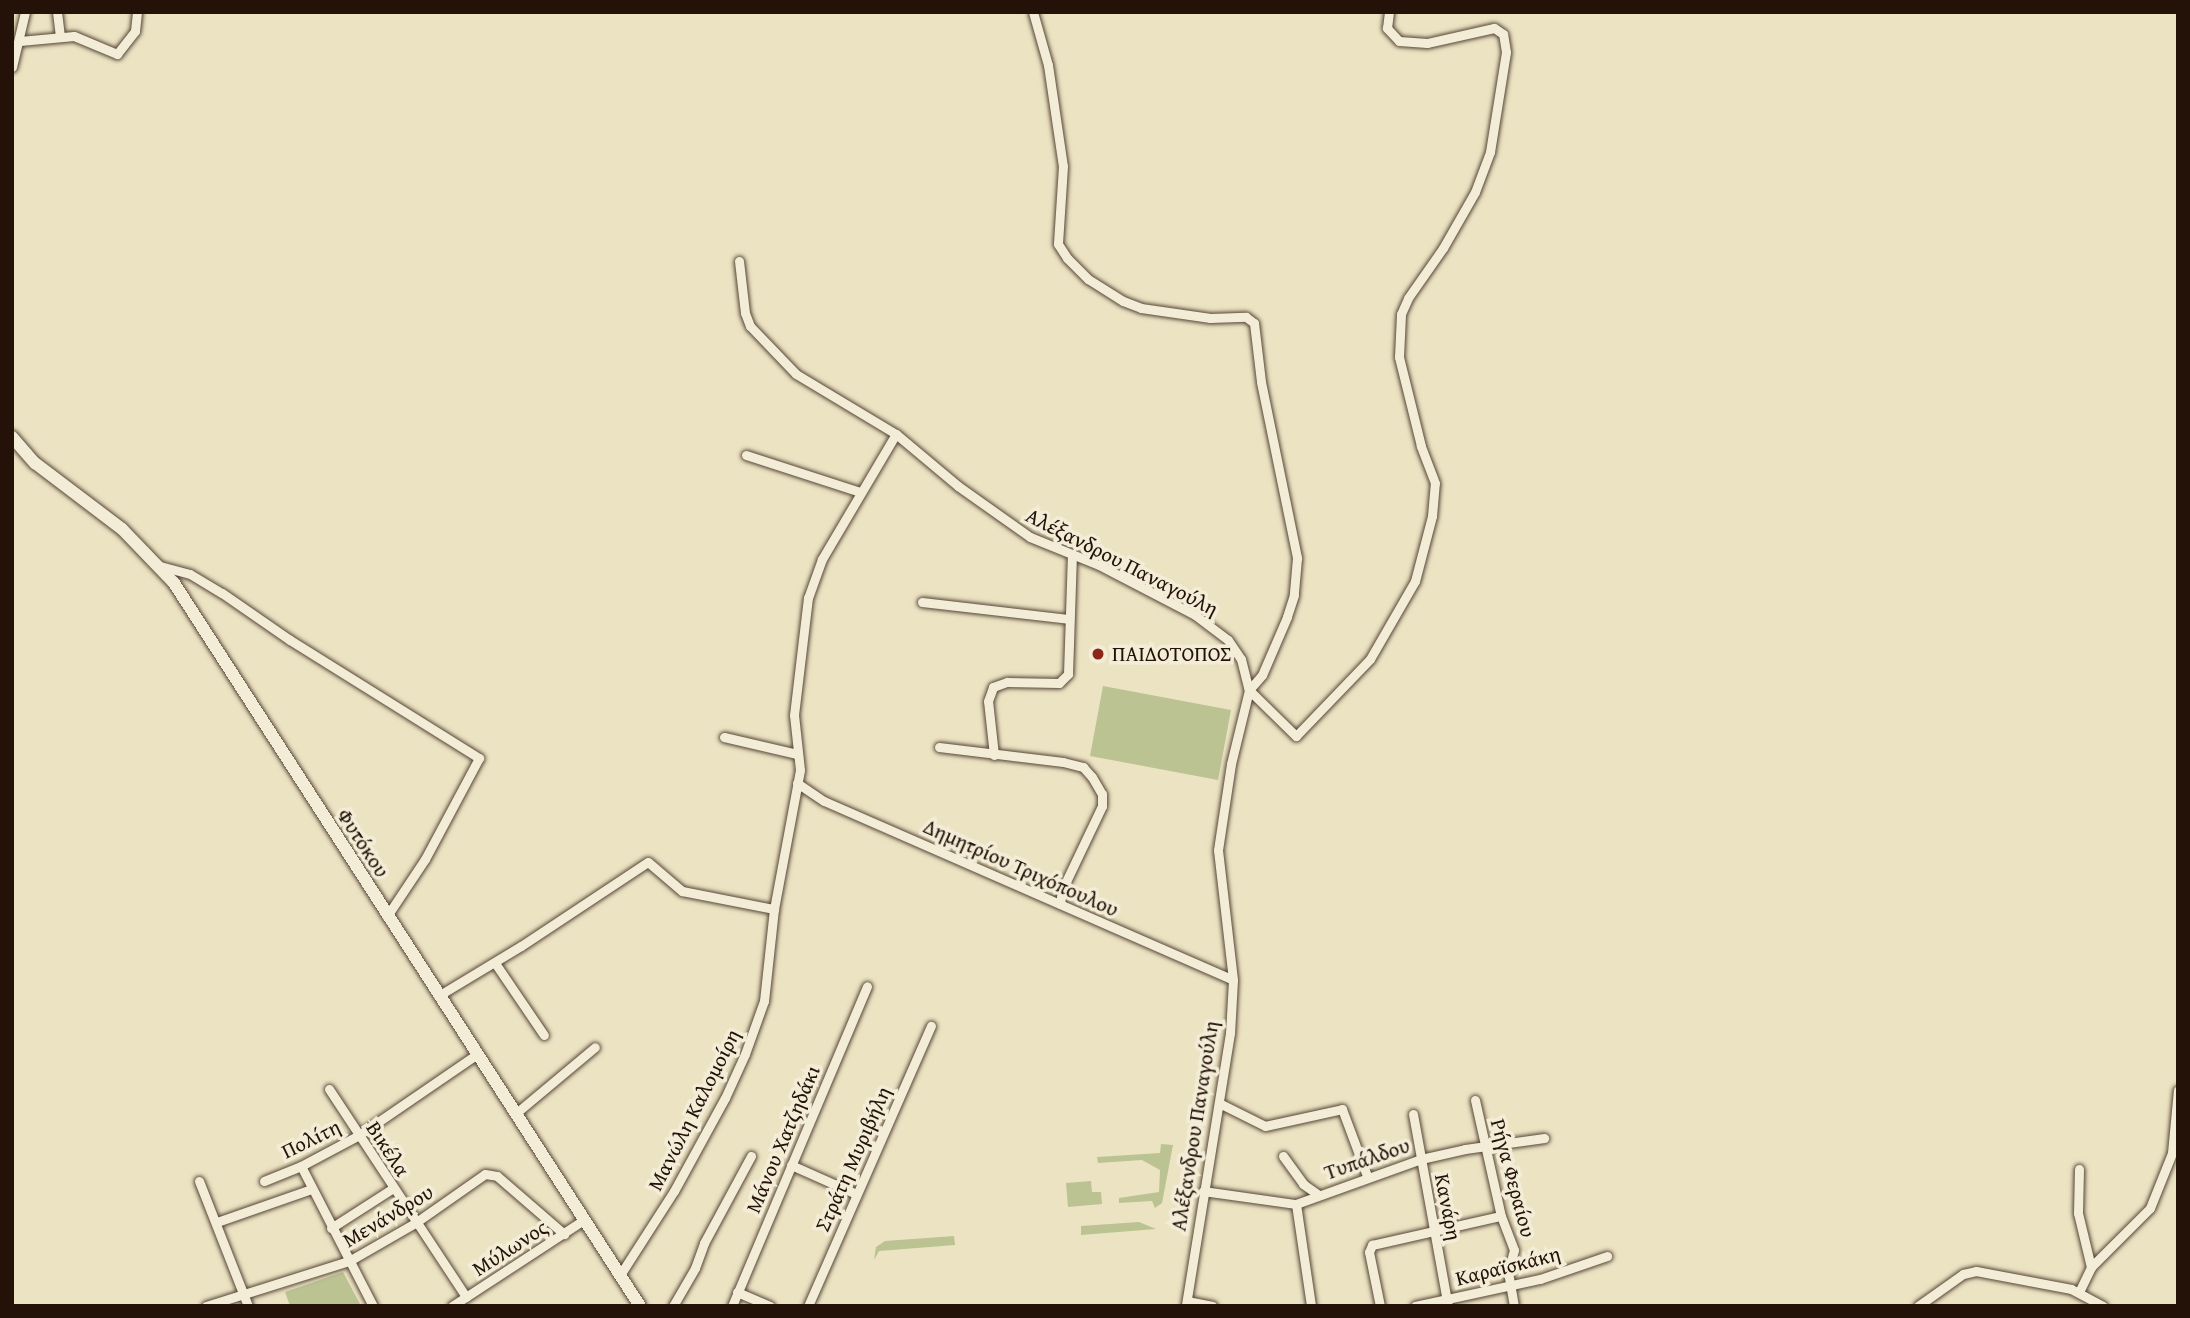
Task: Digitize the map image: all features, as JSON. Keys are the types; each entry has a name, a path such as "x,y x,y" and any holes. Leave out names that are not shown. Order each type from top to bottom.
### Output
{"street":[{"path":"12,68 25,12"},
{"path":"57,12 60,35"},
{"path":"20,41 60,35 74,36 117,54 135,31 138,12"},
{"path":"1033,12 1048,65 1063,166 1058,244 1066,258 1088,279 1141,308 1210,318 1246,317 1254,323 1261,382 1297,558 1294,595 1287,617 1262,675 1249,690 1296,736 1370,659 1415,581 1432,516 1435,483 1433,470 1422,446 1399,356 1401,314 1408,298 1443,248 1479,182 1495,128 1507,45 1503,34 1494,28 1427,43 1399,41 1387,28 1389,12"},
{"name":"Αλέξανδρου Παναγούλη","path":"739,261 745,313 756,335 796,374 896,434 958,486 1013,526 1195,615 1219,632 1241,659 1249,690 1231,764 1218,850 1233,980 1230,1033 1186,1303"},
{"name":"Μανώλη Καλομοίρη","path":"620,1275 674,1191 746,1054 768,985 774,909 800,766 794,715 808,598 822,559 896,434"},
{"name":"Φυτόκου","path":"12,437 35,463 122,529 160,566 190,607 640,1306"},
{"path":"746,455 860,492"},
{"path":"994,755 990,691 1003,682 1059,683 1066,678 1072,554"},
{"path":"160,566 190,574 222,593 290,640 479,758 425,859 387,916"},
{"path":"922,602 1068,620"},
{"path":"724,737 797,754"},
{"path":"939,747 1063,762 1083,767 1102,794 1102,806 1062,890 1060,904"},
{"name":"Δημητρίου Τριχόπουλου","path":"797,783 824,801 1233,980"},
{"path":"438,996 495,963 648,862 682,891 774,909"},
{"path":"495,963 544,1035"},
{"name":"Μάνου Χατζηδάκι","path":"732,1306 867,986"},
{"name":"Στράτη Μυριβήλη","path":"808,1306 931,1026"},
{"path":"515,1114 595,1047"},
{"name":"Πολίτη","path":"264,1181 301,1166 359,1135 476,1055"},
{"name":"Βικέλα","path":"329,1089 466,1297"},
{"path":"2080,1292 2091,1267 2141,1218 2153,1201 2176,1136 2178,1090"},
{"name":"Ρήγα Φεραίου","path":"1475,1100 1501,1216 1514,1252 1509,1265 1509,1286 1514,1306"},
{"path":"1219,1103 1265,1126 1342,1109 1367,1176"},
{"name":"Κανάρη","path":"1413,1114 1447,1302"},
{"name":"Τυπάλδου","path":"1203,1191 1296,1204 1421,1158 1544,1138"},
{"path":"673,1306 751,1156"},
{"path":"1283,1156 1303,1184 1319,1195"},
{"path":"791,1165 856,1194"},
{"path":"301,1166 373,1306"},
{"path":"2079,1169 2078,1213 2091,1267"},
{"name":"Μενάνδρου","path":"206,1306 349,1261 415,1223 481,1176 491,1174 564,1234"},
{"path":"199,1181 248,1306"},
{"path":"331,1228 393,1188"},
{"name":"Πολίτη","path":"217,1222 311,1189"},
{"path":"1296,1204 1311,1306"},
{"path":"1380,1306 1370,1248 1377,1242 1501,1216"},
{"name":"Μύλωνος","path":"453,1306 585,1219"},
{"name":"Καραϊσκάκη","path":"1415,1306 1447,1302 1551,1276 1607,1256"},
{"path":"1918,1306 1963,1273 1976,1271 2080,1292 2103,1306"},
{"path":"737,1292 770,1306"},
{"path":"1186,1303 1213,1306"}],"green space":[{"path":"1103,686 1231,710 1218,780 1090,756"},
{"path":"1161,1144 1173,1145 1162,1203 1155,1208 1152,1201 1119,1203 1119,1198 1159,1192 1160,1170 1142,1160 1098,1163 1097,1157 1160,1153"},
{"path":"1091,1181 1092,1192 1101,1192 1102,1204 1068,1207 1066,1183"},
{"path":"1139,1222 1156,1229 1081,1235 1081,1226"},
{"path":"954,1236 955,1245 879,1251 874,1260 876,1247 885,1241"},
{"path":"343,1272 361,1306 290,1306 285,1292"}],"place":[{"name":"ΠΑΙΔΟΤΟΠΟΣ","path":"1098,654"}]}
